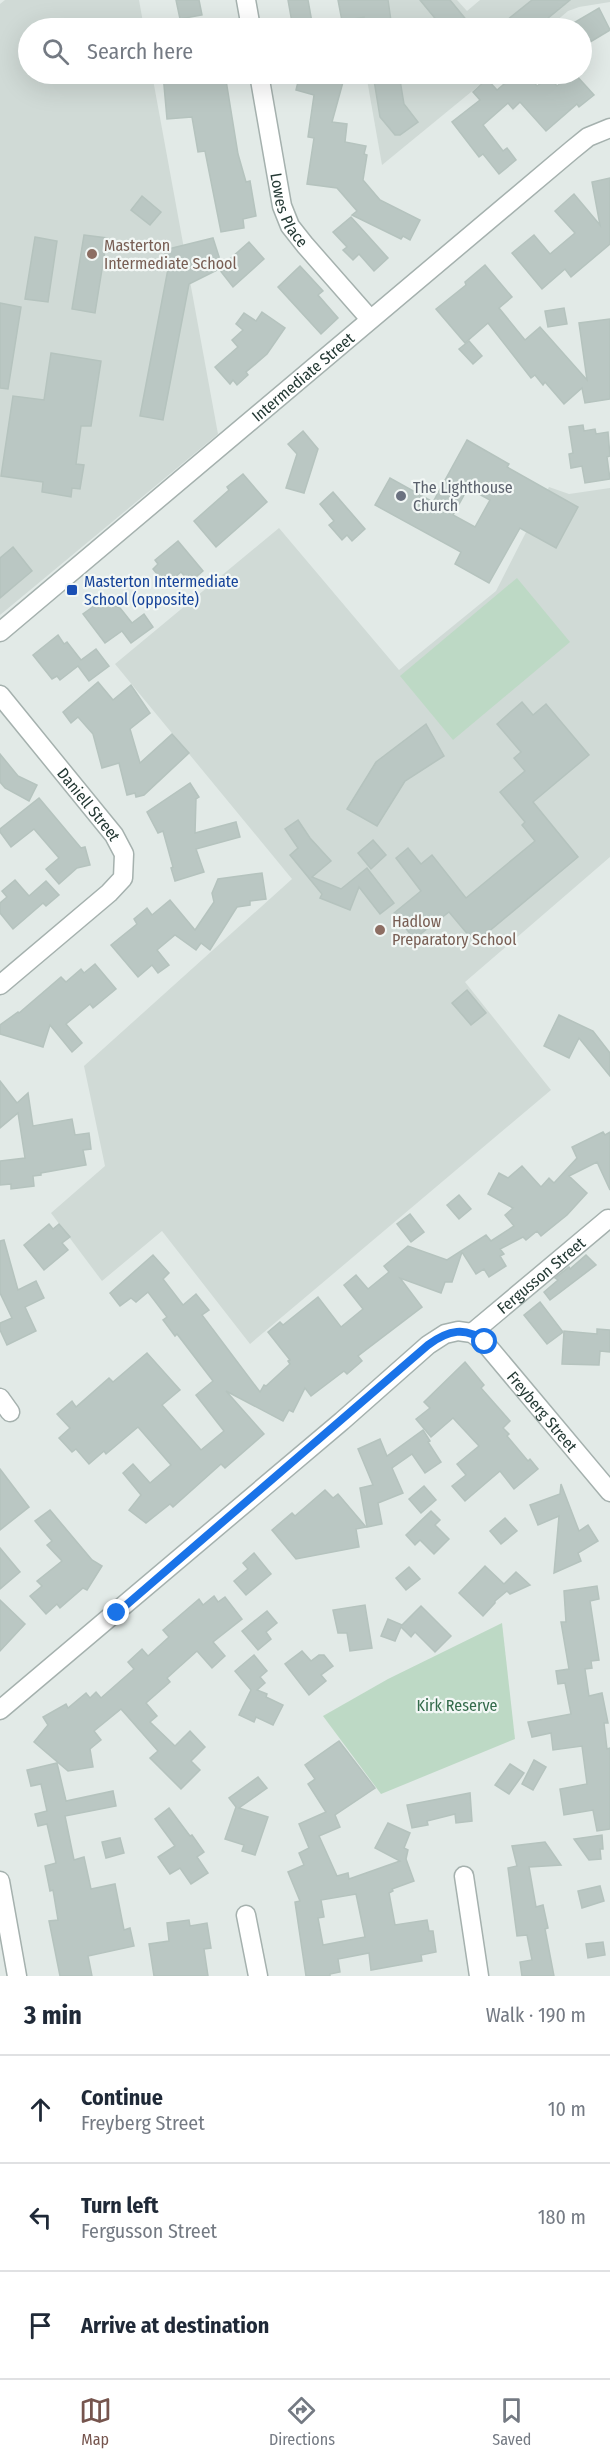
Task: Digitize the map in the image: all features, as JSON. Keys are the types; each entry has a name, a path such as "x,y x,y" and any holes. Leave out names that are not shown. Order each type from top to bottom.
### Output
{"street":[{"path":"246,0 249,18"},
{"name":"Lowes Place","path":"261,84 282,206 290,226 370,320"},
{"name":"Intermediate Street","path":"0,632 580,143 610,128"},
{"name":"Daniell Street","path":"0,694 114,835 124,854 123,878 109,893 0,985"},
{"name":"Fergusson Street","path":"472,1333 608,1218"},
{"path":"0,1710 342,1421 428,1345 451,1332 472,1333"},
{"name":"Freyberg Street","path":"472,1333 485,1342 610,1492"},
{"path":"464,1876 479,1976"},
{"path":"0,1881 16,1976"},
{"path":"246,1915 258,1976"}],"shaded area":[{"name":"Masterton Intermediate School","path":"5,0 139,0 142,18 18,18 18,84 154,84 218,434 0,615 0,4"},
{"path":"353,0 457,0 467,11 480,0 610,0 610,2 579,7 568,11 560,18 356,18"},
{"path":"368,84 481,84 382,165"},
{"name":"Hadlow Preparatory School","path":"549,487 569,494 610,488 610,857 465,982 551,1090 250,1344 162,1231 102,1281 51,1213 105,1166 84,1066 292,879 115,664 279,528 399,670 496,591"}],"green space":[{"path":"517,578 570,642 453,740 400,676"},
{"name":"Kirk Reserve","path":"502,1623 515,1739 381,1794 323,1716 388,1679"}],"building":[{"path":"176,0 199,0 202,15 180,18"},
{"path":"288,0 308,0 311,18 291,18"},
{"path":"338,0 388,0 391,18 341,18"},
{"path":"420,0 450,0 465,18 435,18"},
{"path":"532,0 570,0 548,18 510,18"},
{"path":"599,8 610,30 592,41 592,18 582,18"},
{"path":"164,84 227,84 238,154 246,182 250,181 256,216 243,219 244,228 221,232 205,151 198,152 192,117 167,119"},
{"path":"298,84 342,84 332,122 347,124 345,142 366,146 363,180 380,200 420,220 410,240 403,236 401,239 352,215 357,211 337,188 307,184 314,138 308,137 314,95 296,90"},
{"path":"375,84 401,84 404,104 418,122 400,135 395,135 380,117"},
{"path":"482,84 492,84 497,90 504,84 535,84 537,86 555,84 557,86 560,84 584,84 594,95 579,107 577,104 546,131 520,102 513,109 508,103 483,125 503,151 507,148 516,160 499,174 483,154 479,157 452,122 480,100 473,92"},
{"path":"610,178 610,244 571,277 565,269 542,289 512,253 534,235 550,254 575,233 555,211 574,194 600,225 592,182"},
{"path":"142,196 161,212 150,225 131,210"},
{"path":"351,217 388,258 374,271 359,254 353,260 343,250 347,247 333,232"},
{"path":"84,235 107,238 95,313 72,309"},
{"path":"35,237 57,241 48,302 25,299"},
{"path":"213,238 222,266 249,242 264,259 233,287 219,269 189,284 163,420 140,416 168,269 164,250"},
{"path":"485,265 512,297 499,308 525,340 540,327 587,380 579,323 610,319 610,399 585,403 582,388 564,404 545,382 543,385 535,375 531,378 488,323 465,343 436,309 466,285 465,282"},
{"path":"300,266 323,291 318,295 338,318 321,334 278,287"},
{"path":"0,303 21,307 8,389 0,388"},
{"path":"564,308 567,324 548,327 545,311"},
{"path":"262,312 285,328 267,354 246,372 248,375 237,385 233,380 230,384 215,367 238,347 232,340 243,330 236,324 244,313 256,321"},
{"path":"469,341 482,356 473,364 459,349"},
{"path":"51,353 101,361 91,426 81,426 76,464 84,465 80,489 72,488 71,497 42,492 43,482 1,476 13,396 44,400"},
{"path":"583,425 584,431 595,429 596,434 608,432 610,456 607,457 610,479 585,483 582,466 571,468 569,454 573,453 569,427"},
{"path":"303,431 318,449 304,493 286,488 297,454 288,444"},
{"path":"467,440 509,464 507,467 578,507 556,548 520,528 489,583 455,564 461,552 375,505 390,478 433,502","holes":["468,488 490,500 475,527 453,515"]},
{"path":"243,474 267,502 216,547 194,521 229,490 227,487"},
{"path":"333,492 365,529 352,541 347,535 342,540 329,525 334,521 320,504"},
{"path":"178,541 203,571 190,582 181,572 166,585 153,569 158,564 155,560"},
{"path":"13,547 32,571 0,598 0,558"},
{"path":"101,601 120,608 132,623 144,614 153,627 131,643 122,631 105,643 83,614"},
{"path":"58,635 64,644 67,642 81,660 96,649 109,666 89,681 78,666 60,680 57,676 52,679 33,655"},
{"path":"98,682 113,700 131,685 150,713 130,729 140,763 172,734 189,753 144,795 136,797 135,793 127,795 119,763 102,768 93,734 78,717 71,723 63,712"},
{"path":"522,702 533,715 546,704 589,755 533,802 578,857 475,943 449,912 414,939 394,913 421,891 396,858 408,848 421,864 432,855 466,898 535,841 522,825 525,822 500,792 525,771 514,758 521,752 497,724"},
{"path":"426,724 444,756 405,781 377,826 347,809 376,762"},
{"path":"0,754 18,776 37,785 29,801 5,788 0,782"},
{"path":"190,783 199,797 196,799 195,833 236,822 240,837 196,849 204,872 175,881 163,831 158,833 147,812"},
{"path":"39,798 81,848 85,847 90,865 77,868 59,884 46,869 59,858 34,829 11,847 0,832 0,829"},
{"path":"298,820 310,838 331,861 312,877 341,889 367,868 394,903 380,914 359,887 350,910 320,898 322,894 290,855 298,848 285,829"},
{"path":"373,840 386,855 371,869 358,853"},
{"path":"262,873 266,899 250,901 250,905 237,907 210,950 201,943 196,950 175,935 157,950 169,965 158,973 152,965 138,977 111,945 137,924 134,919 147,908 152,915 170,900 195,930 214,902 212,893 218,879"},
{"path":"15,880 29,896 46,881 59,895 46,906 43,903 13,929 0,913 0,903 7,897 2,891"},
{"path":"95,964 116,989 93,1008 90,1004 66,1024 82,1043 72,1052 50,1025 43,1047 0,1034 0,1025 19,1013 61,977 66,982 81,969 84,973"},
{"path":"467,990 486,1013 471,1025 452,1003"},
{"path":"559,1015 593,1031 610,1053 610,1076 579,1038 569,1058 544,1046"},
{"path":"0,1081 17,1103 28,1093 33,1126 72,1119 75,1135 89,1133 91,1149 83,1150 86,1165 33,1176 34,1186 11,1189 11,1184 0,1185 0,1161 25,1158 18,1113 0,1128"},
{"path":"603,1132 605,1135 610,1132 610,1190 597,1162 569,1176 587,1193 567,1215 541,1236 537,1231 526,1240 523,1237 500,1249 504,1254 500,1256 506,1266 489,1277 484,1269 476,1274 462,1252 452,1282 445,1282 441,1293 400,1278 422,1307 358,1356 362,1361 347,1374 344,1371 311,1396 305,1388 293,1412 289,1410 283,1421 226,1391 264,1434 225,1468 221,1464 173,1507 170,1504 146,1523 129,1510 141,1495 123,1473 133,1464 150,1483 171,1465 138,1427 106,1454 104,1451 89,1464 76,1449 72,1452 59,1438 70,1428 57,1414 72,1401 76,1407 109,1378 113,1382 147,1353 180,1390 162,1405 201,1450 224,1431 196,1395 213,1381 177,1334 175,1336 163,1320 167,1317 148,1292 136,1302 131,1298 120,1306 110,1293 153,1255 169,1273 163,1279 183,1305 196,1294 209,1310 202,1315 260,1392 264,1385 266,1386 290,1364 288,1361 290,1360 268,1332 280,1322 283,1325 318,1297 341,1327 363,1309 344,1285 356,1275 368,1289 389,1272 384,1266 408,1246 447,1260 486,1235 491,1241 514,1226 505,1215 513,1208 488,1194 499,1173 508,1178 522,1166 541,1187 549,1178 554,1183 577,1158 572,1147"},
{"path":"459,1195 471,1209 459,1219 447,1205"},
{"path":"410,1214 424,1232 411,1242 397,1224"},
{"path":"49,1224 53,1229 59,1224 70,1237 62,1243 68,1250 44,1270 24,1245"},
{"path":"4,1240 18,1290 36,1281 44,1298 25,1307 36,1331 7,1345 0,1330 0,1323 12,1318 0,1293 0,1241"},
{"path":"586,1255 596,1265 550,1300 544,1292 558,1280 555,1278"},
{"path":"540,1302 563,1332 547,1344 524,1315"},
{"path":"597,1329 610,1330 610,1352 600,1351 599,1365 562,1364 564,1331 597,1334"},
{"path":"465,1362 484,1385 481,1388 510,1421 503,1428 509,1434 507,1436 528,1461 530,1459 538,1469 514,1489 500,1471 465,1501 452,1486 466,1475 457,1464 479,1446 453,1418 431,1437 416,1419 430,1408 424,1402"},
{"path":"423,1430 441,1462 425,1473 412,1454 392,1468 403,1493 378,1503 382,1524 367,1527 360,1488 373,1485 358,1449 380,1439 387,1456"},
{"path":"0,1469 29,1507 0,1530"},
{"path":"561,1484 579,1531 588,1525 598,1541 578,1553 581,1561 554,1573 559,1516 538,1525 530,1505 560,1494"},
{"path":"424,1486 436,1500 421,1513 409,1499"},
{"path":"325,1490 333,1498 338,1494 366,1527 356,1529 359,1547 296,1559 272,1530 292,1513 295,1516"},
{"path":"50,1510 92,1560 102,1566 87,1590 83,1588 60,1608 57,1604 46,1614 30,1596 42,1586 37,1581 62,1561 47,1545 52,1541 35,1521"},
{"path":"431,1511 440,1520 435,1525 449,1539 434,1554 420,1540 415,1545 406,1535"},
{"path":"505,1518 517,1531 501,1544 490,1531"},
{"path":"0,1548 20,1572 0,1589"},
{"path":"254,1553 271,1574 246,1595 234,1581 248,1569 243,1563"},
{"path":"485,1566 504,1584 516,1572 530,1585 510,1594 507,1591 483,1616 459,1593"},
{"path":"409,1567 420,1579 406,1590 396,1578"},
{"path":"597,1586 599,1599 590,1601 599,1660 591,1661 592,1668 585,1669 589,1696 602,1693 608,1723 604,1723 607,1749 610,1748 610,1829 597,1831 593,1810 564,1815 560,1789 587,1784 582,1746 553,1750 551,1733 532,1737 528,1722 571,1714 565,1683 558,1684 556,1671 569,1669 561,1622 566,1622 564,1591"},
{"path":"214,1596 218,1602 225,1597 242,1619 213,1642 225,1656 212,1668 197,1651 167,1678 170,1682 146,1703 157,1716 150,1722 175,1746 190,1731 205,1747 191,1761 200,1770 181,1789 150,1758 158,1751 121,1709 94,1731 101,1740 90,1749 93,1767 68,1771 34,1742 48,1725 43,1717 66,1704 68,1708 86,1693 90,1698 96,1692 101,1698 134,1669 128,1662 142,1649 148,1656 169,1637 163,1630 199,1599 203,1605"},
{"path":"0,1600 25,1624 0,1651"},
{"path":"365,1605 372,1648 350,1651 347,1633 338,1633 333,1610"},
{"path":"421,1606 451,1636 435,1652 415,1632 411,1637 401,1627 395,1641 381,1636 388,1619 402,1625"},
{"path":"267,1611 277,1623 266,1632 271,1639 258,1650 242,1631"},
{"path":"302,1651 311,1661 319,1655 324,1655 333,1666 321,1675 326,1681 309,1695 285,1664"},
{"path":"254,1655 267,1671 260,1677 265,1683 257,1690 283,1705 273,1725 256,1717 254,1722 239,1715 251,1690 235,1671"},
{"path":"339,1741 375,1788 335,1815 340,1827 319,1836 337,1876 348,1873 349,1879 400,1861 375,1848 388,1823 410,1833 404,1848 408,1850 406,1859 414,1881 392,1889 393,1891 389,1893 395,1925 427,1920 429,1931 433,1931 436,1952 421,1955 422,1961 371,1970 369,1953 338,1959 340,1972 330,1974 330,1976 306,1976 295,1902 300,1901 288,1872 304,1865 299,1853 309,1848 299,1824 326,1812 308,1784 315,1779 305,1765","holes":["356,1894 365,1937 323,1945 318,1918 324,1917 321,1900"]},
{"path":"534,1760 546,1767 533,1790 522,1784"},
{"path":"57,1763 66,1801 113,1791 116,1806 65,1816 74,1860 84,1857 91,1889 115,1884 124,1930 130,1928 134,1946 88,1956 92,1976 60,1976 49,1921 58,1920 53,1890 50,1891 45,1866 56,1863 47,1824 38,1826 35,1814 47,1811 41,1784 31,1786 27,1770"},
{"path":"510,1764 524,1773 509,1794 495,1785"},
{"path":"258,1777 267,1788 239,1808 268,1817 255,1855 242,1851 244,1845 225,1839 236,1807 229,1798"},
{"path":"470,1793 472,1821 456,1823 455,1814 427,1821 428,1825 412,1828 407,1805"},
{"path":"169,1808 204,1852 197,1857 208,1873 191,1884 180,1868 170,1874 158,1857 175,1846 155,1819"},
{"path":"602,1835 601,1859 589,1860 574,1839"},
{"path":"120,1838 124,1853 106,1858 102,1842"},
{"path":"545,1842 561,1865 529,1867 536,1907 543,1905 554,1976 522,1976 520,1962 532,1960 527,1935 517,1936 508,1868 517,1866 512,1846"},
{"path":"600,1886 604,1901 582,1908 578,1891"},
{"path":"189,1920 190,1926 207,1923 211,1948 204,1949 208,1976 154,1976 149,1944 169,1941 167,1923"},
{"path":"603,1942 605,1955 588,1958 586,1944"}],"place":[{"name":"Masterton Intermediate School","path":"92,254"},
{"name":"The Lighthouse Church","path":"401,496"},
{"name":"Masterton Intermediate School (opposite)","path":"72,590"},
{"name":"Hadlow Preparatory School","path":"380,930"}],"route":[{"path":"117,1613 438,1337 466,1331 485,1342"}]}
